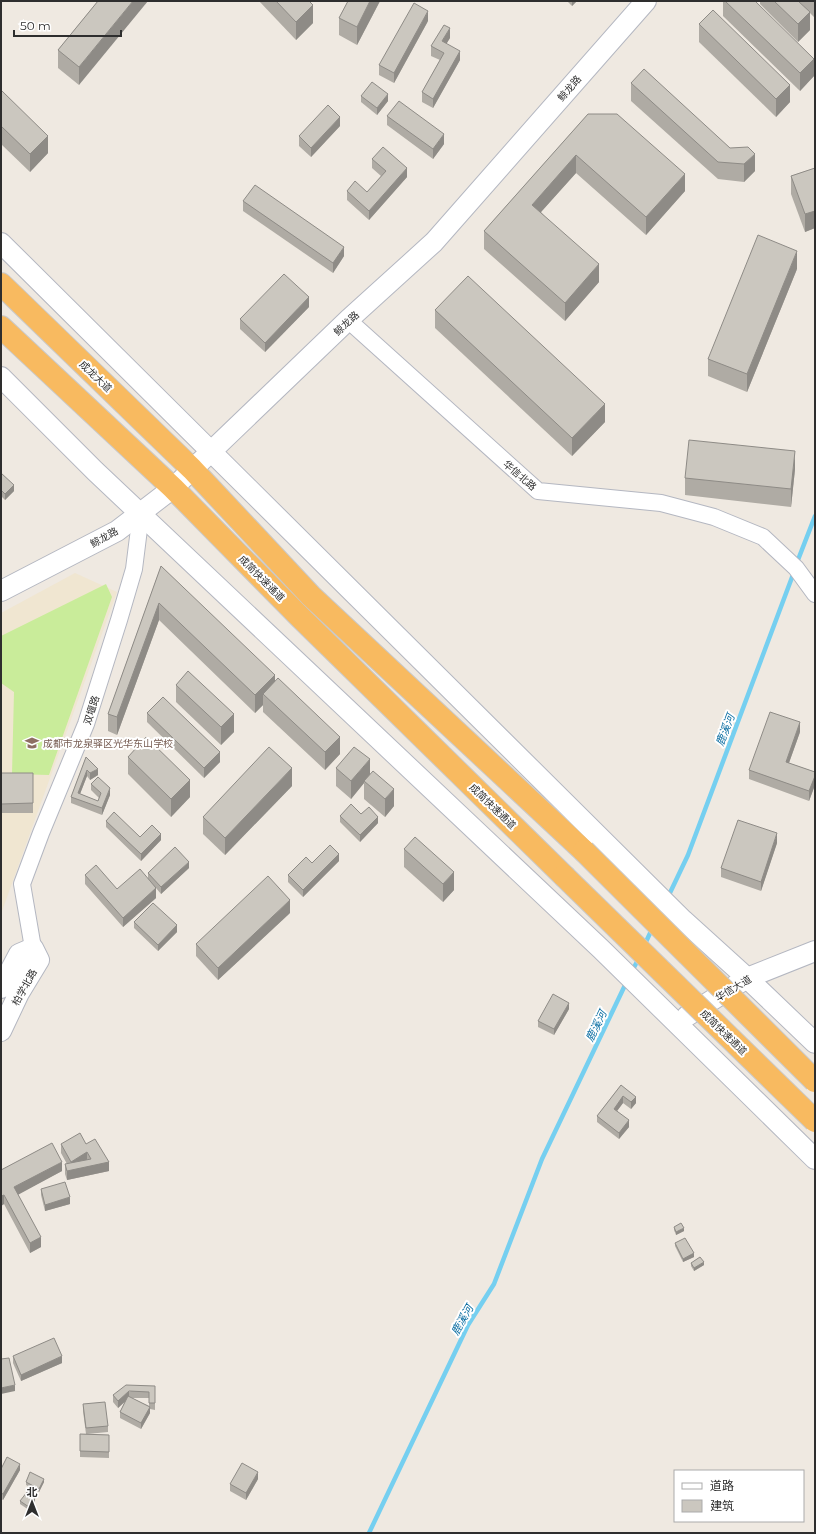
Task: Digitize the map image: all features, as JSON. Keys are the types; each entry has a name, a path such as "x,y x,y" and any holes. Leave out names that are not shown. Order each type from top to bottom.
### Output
{"highway":[{"name":"成龙大道","path":"1,284 192,469"},
{"path":"1,327 173,488"},
{"path":"192,469 311,596 584,851 815,1081"},
{"name":"成简快速通道","path":"173,488 299,616 815,1121"}],"street":[{"name":"鲸龙路","path":"1,591 117,531 173,488 348,320 434,242 646,1"},
{"path":"1,243 638,873 683,920 815,1043"},
{"name":"华信北路","path":"348,320 538,491 661,504 714,518 763,537 796,568 815,594"},
{"path":"1,377 95,471 601,949 815,1158"},
{"name":"双堰路","path":"33,948 22,884 41,833 86,724 134,569 140,513"},
{"name":"柏学北路","path":"1,988 19,954 33,948 39,960 18,994 1,1032"},
{"name":"华信大道","path":"677,1023 747,978 815,951"}],"shaded area":[{"name":"成都市龙泉驿区光华东山学校","path":"75,573 117,592 1,914 1,613"}],"green space":[{"name":"成都市龙泉驿区光华东山学校","path":"106,584 112,597 49,775 12,774 14,692 1,683 1,636"}],"building":[{"path":"98,1 133,1 79,67 58,50"},
{"path":"276,1 309,1 313,5 296,22"},
{"path":"348,1 370,1 357,27 339,18"},
{"path":"725,1 755,1 814,59 800,73"},
{"path":"774,1 798,1 810,12 798,24"},
{"path":"414,3 428,11 394,73 379,65"},
{"path":"713,10 790,85 776,99 699,24"},
{"path":"444,25 450,28 442,41 460,51 433,99 422,92 444,53 431,46"},
{"path":"644,69 730,148 748,147 755,154 744,164 718,162 631,83"},
{"path":"372,82 388,94 377,108 361,96"},
{"path":"1,90 48,136 30,154 1,126"},
{"path":"399,101 444,134 433,149 387,116"},
{"path":"328,105 340,117 311,148 299,136"},
{"path":"588,114 617,114 685,174 646,217 576,155 532,205 599,264 565,303 484,231"},
{"path":"383,147 407,168 369,211 347,191 355,181 367,192 386,171 372,159"},
{"path":"815,168 815,211 805,214 791,176"},
{"path":"255,185 344,247 333,263 243,201"},
{"path":"758,235 797,251 747,374 708,359"},
{"path":"284,274 309,297 265,343 240,319"},
{"path":"468,276 605,404 572,438 435,310"},
{"path":"689,440 795,451 791,489 685,478"},
{"path":"1,473 14,485 5,494 1,490"},
{"path":"161,566 275,675 255,695 159,603 117,717 108,714"},
{"path":"188,671 234,714 221,727 176,685"},
{"path":"278,678 340,737 325,752 263,694"},
{"path":"163,697 220,752 204,768 147,713"},
{"path":"770,712 800,722 786,762 815,772 815,776 809,791 749,770"},
{"path":"146,737 190,780 171,799 128,757"},
{"path":"269,747 292,768 225,838 203,817"},
{"path":"354,747 370,759 351,781 336,768"},
{"path":"86,757 98,769 90,773 87,770 78,793 98,801 101,793 91,784 98,777 110,788 102,808 71,797"},
{"path":"373,771 394,789 385,799 364,781"},
{"path":"1,773 33,773 33,803 1,804"},
{"path":"351,804 361,814 369,807 378,817 360,835 340,816"},
{"path":"114,812 140,837 152,825 161,834 141,854 106,821"},
{"path":"738,820 777,833 761,882 721,868"},
{"path":"415,837 454,872 443,884 404,849"},
{"path":"330,845 339,854 303,890 288,875 306,857 312,863"},
{"path":"175,847 189,862 161,887 148,873"},
{"path":"96,865 117,889 140,869 156,888 123,918 85,875"},
{"path":"268,876 290,900 218,968 196,944"},
{"path":"153,903 177,925 158,945 134,922"},
{"path":"553,994 569,1003 554,1029 538,1021"},
{"path":"621,1085 636,1097 631,1102 623,1096 614,1109 629,1120 619,1133 597,1116"},
{"path":"80,1133 86,1144 95,1139 109,1162 67,1171 65,1164 91,1159 87,1152 71,1162 61,1144"},
{"path":"52,1143 62,1162 14,1187 41,1237 30,1243 4,1195 1,1196 1,1170"},
{"path":"65,1182 70,1197 45,1205 41,1189"},
{"path":"681,1223 684,1228 676,1232 674,1227"},
{"path":"685,1238 694,1253 683,1259 675,1243"},
{"path":"700,1257 704,1262 694,1268 691,1263"},
{"path":"54,1338 62,1356 21,1375 13,1356"},
{"path":"9,1358 15,1385 1,1388 1,1359"},
{"path":"126,1385 155,1386 155,1403 149,1403 149,1392 129,1391 118,1401 113,1395"},
{"path":"128,1396 150,1407 141,1423 120,1412"},
{"path":"105,1402 108,1426 86,1428 83,1404"},
{"path":"80,1434 109,1435 109,1452 80,1451"},
{"path":"7,1457 20,1464 3,1494 1,1493 1,1469"},
{"path":"242,1463 258,1472 246,1493 230,1484"},
{"path":"30,1472 44,1479 39,1489 26,1482"},
{"path":"27,1492 35,1498 29,1507 20,1501"}],"waterway":[{"name":"鹿溪河","path":"796,565 815,516"},
{"name":"鹿溪河","path":"668,897 688,855 794,572"},
{"name":"鹿溪河","path":"644,946 652,929"},
{"name":"鹿溪河","path":"631,973 639,958"},
{"name":"鹿溪河","path":"369,1533 468,1325 494,1284 542,1159 627,981"}],"place":[{"name":"成都市龙泉驿区光华东山学校","path":"32,743"}]}
